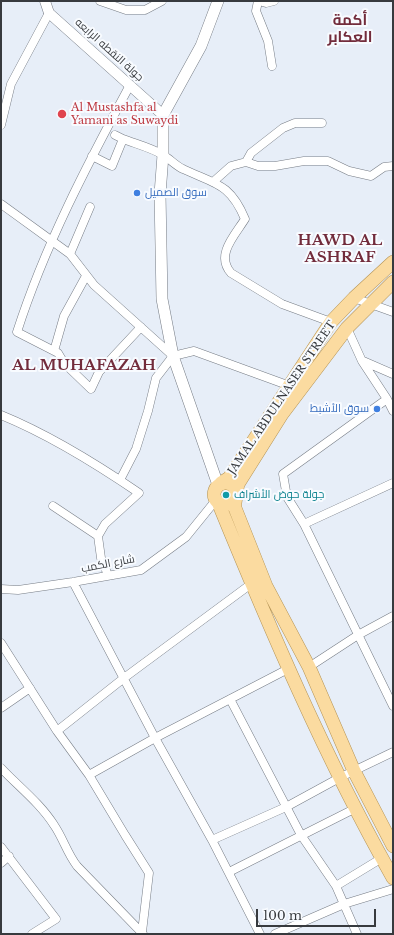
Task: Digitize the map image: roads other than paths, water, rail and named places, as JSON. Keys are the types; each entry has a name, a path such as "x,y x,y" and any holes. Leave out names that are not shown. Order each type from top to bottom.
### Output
{"main road":[{"path":"218,1 201,46 162,115 163,155 160,194 162,299 173,356 220,484"},
{"name":"JAMAL ABDULNASER STREET","path":"220,484 229,478 331,322 354,298 393,262"},
{"name":"JAMAL ABDULNASER STREET","path":"236,495 238,484 282,414 347,328 393,282"},
{"path":"393,846 354,771 309,667 266,586 235,508 236,490 232,485 225,483 220,484 214,492 217,501 288,669 356,808 393,878"},
{"path":"217,501 221,504 228,504 231,503 236,495"}],"street":[{"name":"جولة النقطه الرابعه","path":"45,1 49,13 162,115"},
{"path":"100,1 126,10 145,10 162,1"},
{"path":"272,66 268,41 256,11 258,1 266,3 274,1"},
{"path":"1,125 11,84 49,13"},
{"path":"130,85 92,156 52,240 26,304 17,332 58,353 64,363 91,389 99,372 141,328"},
{"path":"246,162 252,153 283,128 295,123 322,123"},
{"path":"115,135 163,155 182,169 213,182 230,193 242,212 245,220 226,249 226,267 231,273 282,304 331,322"},
{"path":"92,156 112,166 123,139"},
{"path":"213,182 231,166 246,162 258,166 270,166 304,161 328,161 349,171 371,176 384,166 393,166"},
{"path":"1,204 70,254 94,285 173,356"},
{"path":"70,254 90,207"},
{"path":"54,350 64,316 86,276"},
{"path":"354,298 393,312"},
{"path":"347,328 362,361 387,399 393,411"},
{"path":"120,480 136,449 148,411 156,378 173,356 194,351 290,386"},
{"path":"362,361 393,374"},
{"path":"387,399 283,474 287,497 304,524 393,706"},
{"path":"1,415 16,421 87,458 139,493 105,524 98,536 101,558 108,575"},
{"path":"304,524 393,483"},
{"name":"شارع الكمب","path":"1,589 18,590 141,570 186,537 217,501"},
{"path":"53,506 98,536"},
{"path":"73,582 155,738 212,840 260,934"},
{"path":"57,731 124,678 251,584"},
{"path":"309,667 358,635 393,616"},
{"path":"378,625 393,623"},
{"path":"1,643 57,731 89,775 149,873 143,933"},
{"path":"89,775 155,738 288,669"},
{"path":"1,708 30,688"},
{"path":"230,699 301,835 336,886 357,934"},
{"path":"212,840 286,807 341,777 393,752"},
{"path":"1,768 4,778 44,812 55,826 69,856 76,866 143,933"},
{"path":"229,872 356,808"},
{"path":"1,848 9,856 56,919 32,934"},
{"path":"1,863 9,856"},
{"path":"336,886 382,858"},
{"path":"275,934 344,904 393,890"}],"place":[{"name":"Al Mustashfa al Yamani as Suwaydi","path":"62,114"},
{"name":"سوق الصميل","path":"137,193"},
{"name":"سوق الأشبط","path":"377,409"},
{"name":"جولة حوض الأشراف","path":"226,495"}],"district":[{"name":"أكمة العكابر","path":"350,30"},
{"name":"HAWD AL ASHRAF","path":"340,250"},
{"name":"AL MUHAFAZAH","path":"84,366"}]}
